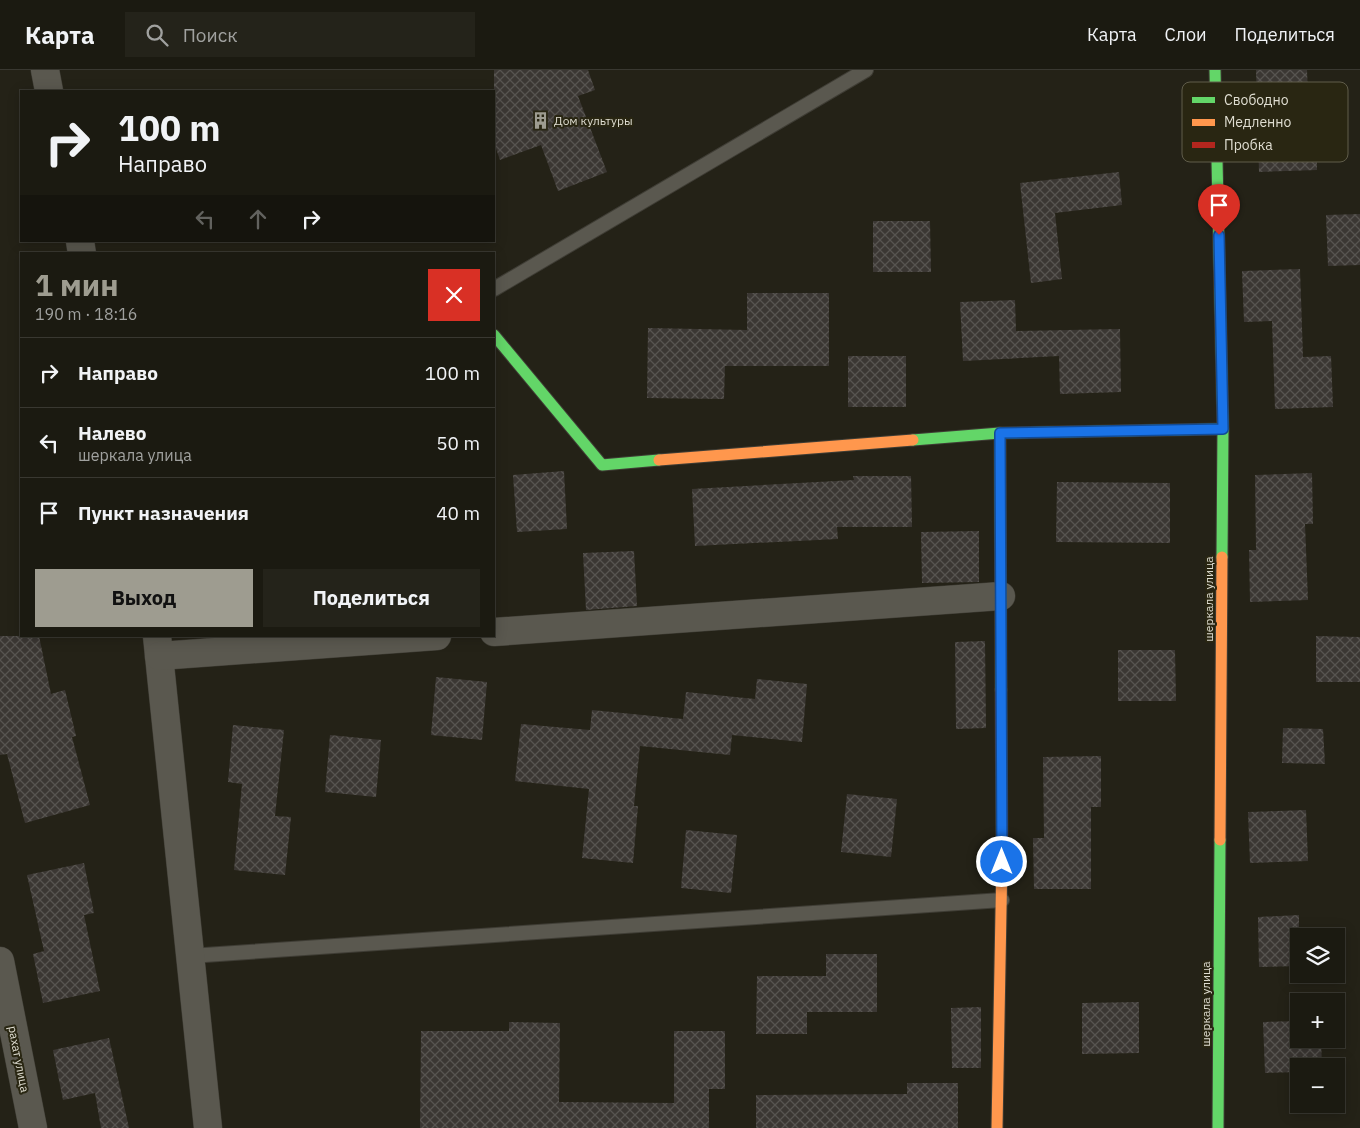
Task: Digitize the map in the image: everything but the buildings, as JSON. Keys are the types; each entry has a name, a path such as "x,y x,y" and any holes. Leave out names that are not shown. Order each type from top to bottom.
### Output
{"street":[{"path":"45,70 49,90"},
{"name":"шеркала улица","path":"1217,162 1223,429 1218,1128"},
{"path":"495,336 602,465 1000,433 1223,429"},
{"path":"997,1128 1002,900 1000,433"},
{"path":"495,632 1001,596"},
{"path":"208,1128 158,646 409,637"},
{"name":"рахат улица","path":"0,961 33,1128"}],"lane":[{"path":"495,288 866,70"},
{"path":"190,956 1002,900"}],"traffic: fast":[{"path":"1215,70 1215,82"},
{"path":"1217,162 1223,429 1222,557"},
{"path":"495,336 602,465 659,460"},
{"path":"913,440 1000,433 1223,429"},
{"path":"1000,433 1001,690"},
{"path":"1218,1128 1220,840"}],"traffic: slow":[{"path":"659,460 913,440"},
{"path":"1220,840 1222,557"},
{"path":"997,1128 1002,856"}],"traffic: jam":[{"path":"1001,690 1002,856"}],"place":[{"name":"Дом культуры","path":"540,120"}],"route":[{"path":"1002,862 1000,433 1223,429 1219,235"}]}
